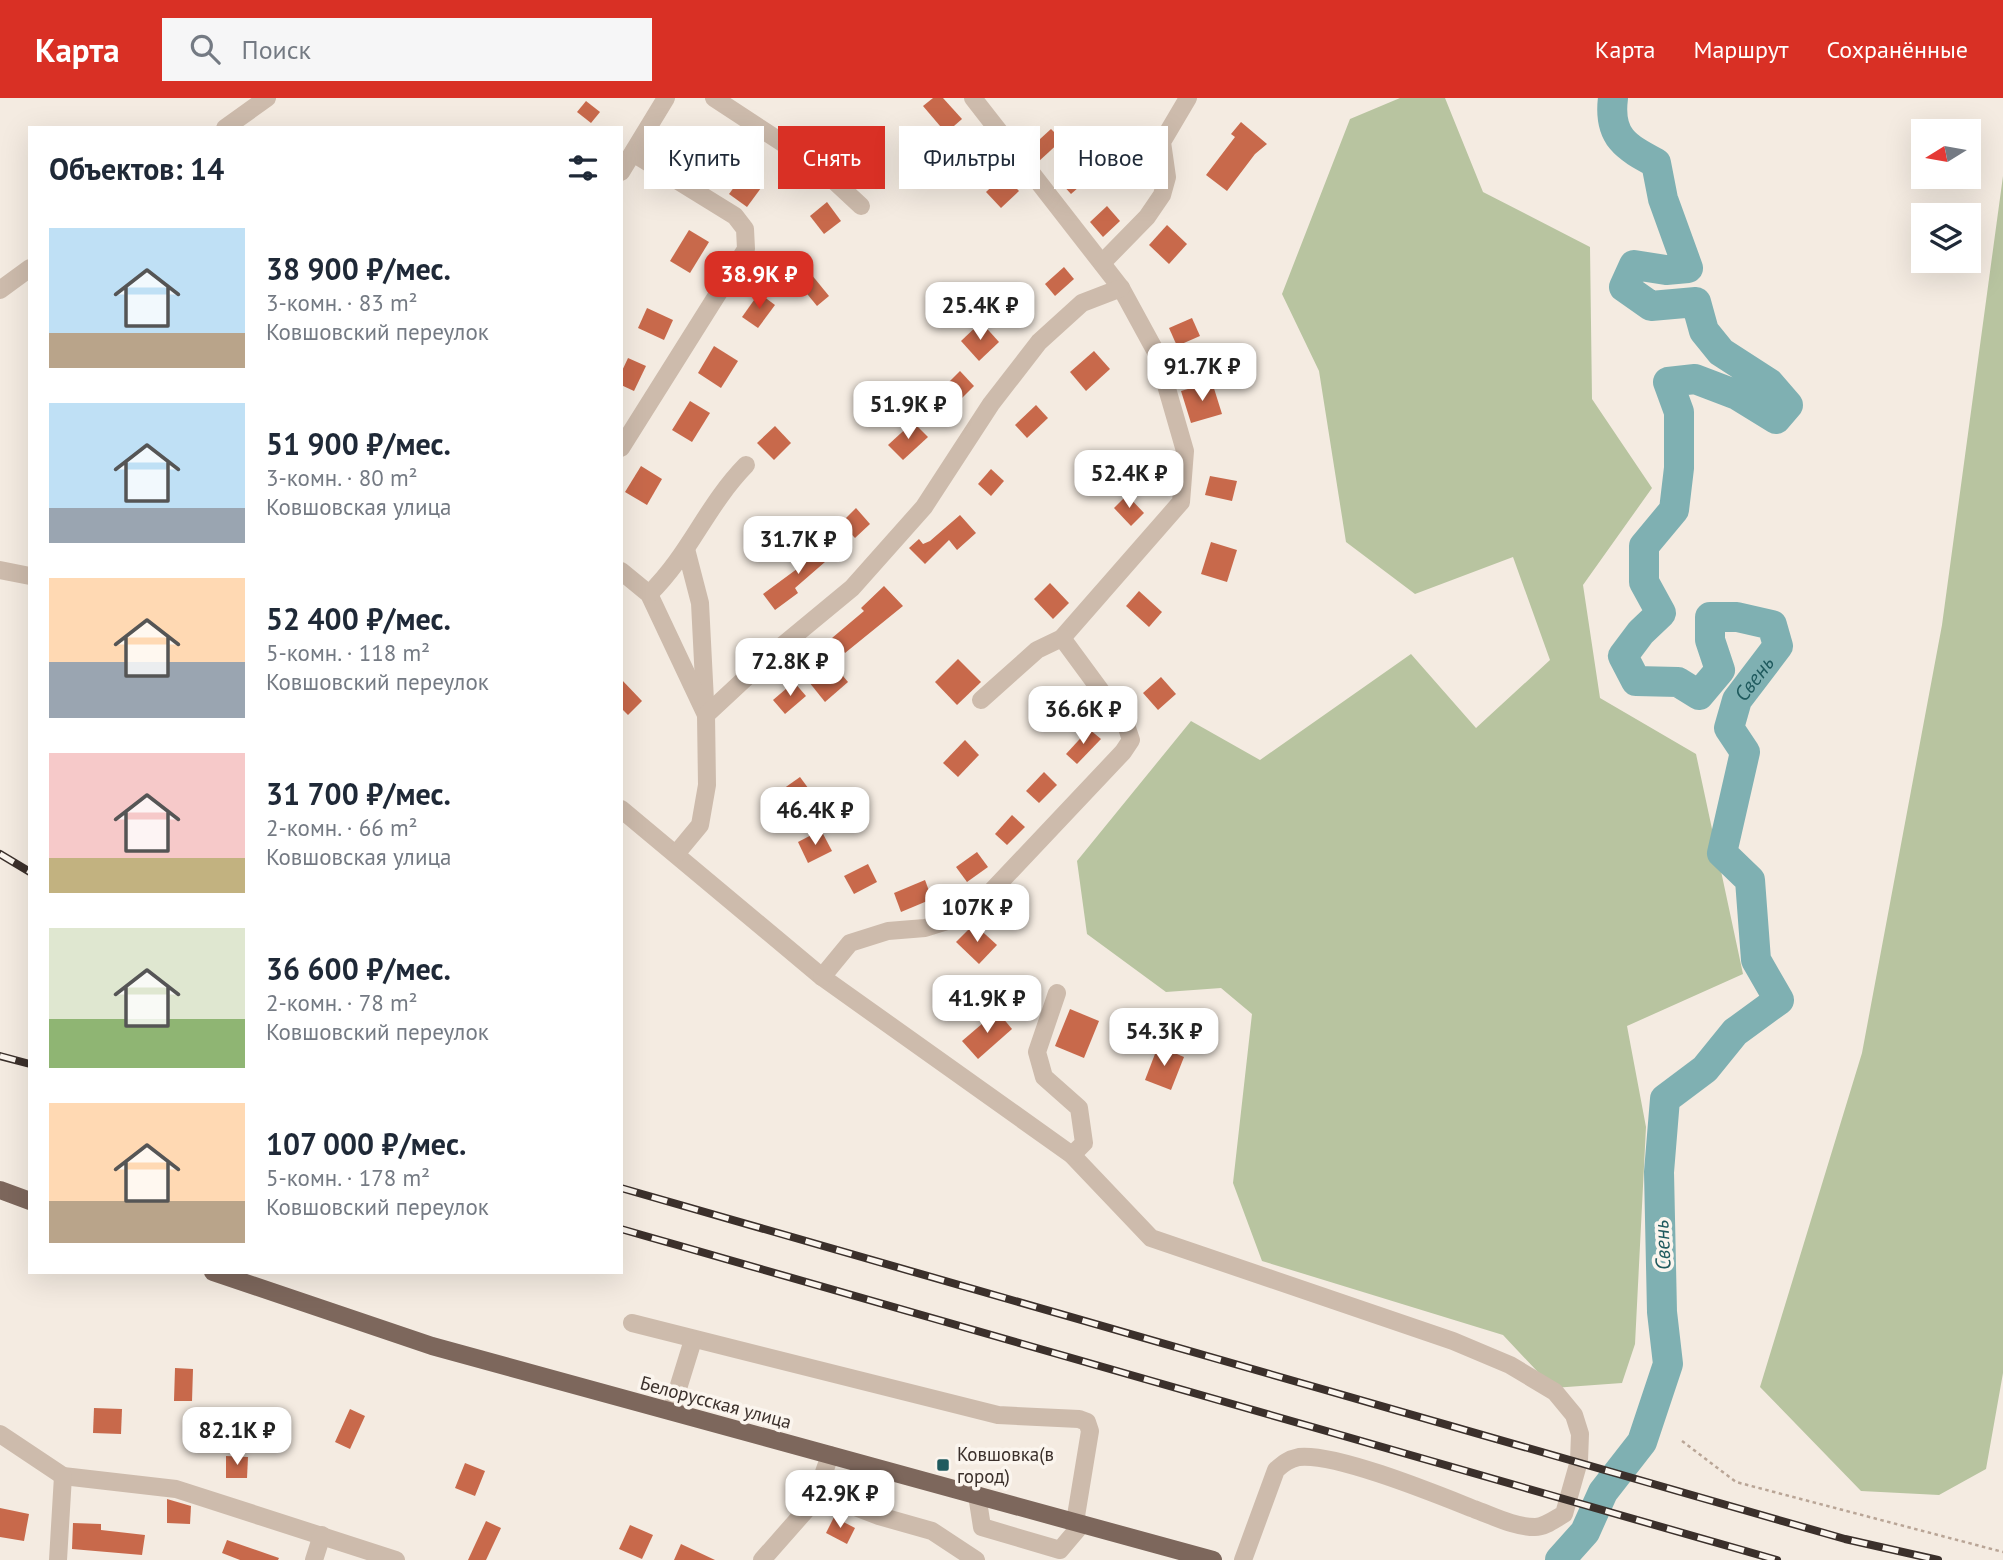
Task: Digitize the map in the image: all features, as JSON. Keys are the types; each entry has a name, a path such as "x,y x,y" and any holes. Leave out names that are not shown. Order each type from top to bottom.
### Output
{"main road":[{"path":"0,1190 28,1200"},
{"name":"Белорусская улица","path":"218,1274 311,1308 432,1346 1213,1560"}],"street":[{"path":"228,126 267,98"},
{"path":"623,169 666,98"},
{"path":"714,98 818,166 861,206"},
{"path":"973,98 1121,288 1157,354 1185,451 1181,502 1062,638 1037,650 981,700"},
{"path":"1102,263 1147,217 1162,195 1167,177 1162,142 1188,98"},
{"path":"623,445 746,249 745,229 735,216 633,153"},
{"path":"0,290 28,269"},
{"path":"706,715 766,659 852,588 924,507 991,404 1038,342 1082,303 1121,288"},
{"path":"649,594 674,570 721,491 746,465"},
{"path":"676,854 700,825 707,785 700,603 686,549"},
{"path":"0,569 28,576"},
{"path":"623,573 649,594 706,715"},
{"path":"822,977 850,943 888,931 925,928 970,914 1123,752 1131,740 1126,725 1062,638"},
{"path":"623,811 822,977 1072,1155 1151,1238 1452,1341 1510,1365 1555,1392 1574,1415 1580,1434 1579,1461 1563,1514 1550,1522 1537,1527 1512,1523 1409,1484 1320,1459 1300,1457 1287,1460 1276,1470 1243,1560"},
{"path":"1057,993 1037,1052 1044,1077 1079,1108 1084,1143 1072,1155"},
{"path":"632,1323 999,1415 1079,1419 1087,1422 1090,1431 1078,1523 1059,1555 982,1527 977,1495"},
{"path":"671,1411 694,1340"},
{"path":"0,1434 63,1476 176,1489 396,1560"},
{"path":"762,1560 819,1493 830,1455"},
{"path":"58,1560 63,1476"},
{"path":"819,1493 878,1516 932,1531 976,1560"},
{"path":"314,1560 322,1535"}],"path":[{"path":"1682,1441 1736,1482 2003,1552"}],"green space":[{"path":"1400,98 1445,98 1483,192 1590,247 1592,399 1652,488 1583,585 1600,698 1696,754 1743,974 1627,1026 1646,1127 1635,1344 1622,1383 1553,1388 1503,1335 1262,1261 1233,1183 1252,1014 1221,988 1166,992 1087,934 1077,861 1191,721 1260,760 1411,654 1476,728 1550,660 1513,557 1415,594 1346,542 1319,371 1282,294 1350,119"},
{"path":"2003,176 2003,1373 1986,1469 1939,1495 1861,1491 1760,1387 1862,1053 1942,625"}],"building":[{"path":"933,98 943,98 962,119 954,126 940,126 923,106"},
{"path":"586,101 600,112 591,123 577,112"},
{"path":"1241,122 1267,144 1255,154 1227,191 1206,175 1235,137 1231,134"},
{"path":"1051,129 1054,132 1054,147 1040,160 1040,139"},
{"path":"733,189 760,189 747,207 729,194"},
{"path":"989,189 1019,191 1001,208 986,192"},
{"path":"827,202 841,221 824,234 810,216"},
{"path":"1107,206 1120,221 1103,237 1090,222"},
{"path":"1167,225 1187,244 1169,264 1149,245"},
{"path":"689,230 709,242 690,273 670,261"},
{"path":"1064,267 1074,279 1055,296 1045,284"},
{"path":"811,274 829,296 817,306 799,284"},
{"path":"759,293 775,305 758,328 742,317"},
{"path":"647,308 673,320 664,340 638,328"},
{"path":"1192,318 1200,336 1177,346 1169,328"},
{"path":"981,322 999,342 979,361 961,341"},
{"path":"714,346 738,361 721,388 698,373"},
{"path":"1094,351 1110,369 1086,391 1070,372"},
{"path":"628,358 646,366 634,391 623,386 623,369"},
{"path":"960,371 974,386 957,403 942,389"},
{"path":"1212,382 1222,414 1191,423 1181,391"},
{"path":"690,401 710,413 692,442 672,430"},
{"path":"1036,405 1048,418 1027,438 1015,425"},
{"path":"913,422 928,437 903,460 888,445"},
{"path":"775,426 791,443 774,460 757,443"},
{"path":"641,466 662,479 647,505 625,492"},
{"path":"991,469 1004,481 991,496 978,484"},
{"path":"1210,476 1237,481 1232,501 1205,495"},
{"path":"1127,495 1144,513 1131,526 1114,508"},
{"path":"856,508 870,524 855,538 841,523"},
{"path":"960,515 976,533 957,550 949,540 925,564 909,548 919,539 923,544 930,541"},
{"path":"821,540 833,555 795,588 798,593 775,610 763,594 805,563 800,557"},
{"path":"1211,542 1237,550 1227,582 1201,574"},
{"path":"1050,583 1069,603 1053,619 1034,599"},
{"path":"884,586 903,606 845,653 832,638 864,611 861,608"},
{"path":"1139,591 1162,612 1149,627 1126,606"},
{"path":"958,659 981,682 957,705 935,682"},
{"path":"832,663 848,682 825,702 809,682"},
{"path":"1161,677 1176,694 1158,710 1143,693"},
{"path":"623,681 642,701 628,715 623,710"},
{"path":"794,682 806,696 785,714 773,700"},
{"path":"1089,729 1101,739 1077,764 1066,754"},
{"path":"965,740 979,755 958,777 943,763"},
{"path":"1044,772 1057,785 1039,803 1026,791"},
{"path":"800,777 814,796 797,809 783,789"},
{"path":"1012,815 1025,827 1007,845 995,834"},
{"path":"821,830 832,851 808,863 798,842"},
{"path":"977,852 988,867 967,882 956,867"},
{"path":"868,864 877,882 854,894 844,876"},
{"path":"925,880 932,899 901,912 894,893"},
{"path":"974,924 997,945 979,964 956,942"},
{"path":"1070,1009 1099,1021 1084,1058 1055,1046"},
{"path":"997,1011 1012,1029 978,1059 962,1041"},
{"path":"1158,1046 1184,1057 1171,1090 1145,1080"},
{"path":"175,1368 193,1369 192,1401 174,1401"},
{"path":"94,1408 122,1409 121,1434 93,1433"},
{"path":"350,1409 365,1416 350,1449 335,1442"},
{"path":"226,1456 248,1457 247,1478 226,1478"},
{"path":"465,1463 485,1471 475,1496 455,1488"},
{"path":"167,1499 191,1506 190,1524 167,1523"},
{"path":"0,1508 29,1514 24,1541 0,1537"},
{"path":"834,1517 855,1528 847,1544 826,1533"},
{"path":"486,1521 501,1528 486,1560 468,1560"},
{"path":"73,1523 101,1524 101,1530 145,1535 142,1555 72,1549"},
{"path":"630,1525 653,1535 642,1559 619,1549"},
{"path":"227,1540 279,1558 240,1560 222,1553"},
{"path":"681,1544 715,1560 674,1560"}],"waterway":[{"name":"Свень","path":"1560,1560 1585,1532 1603,1492 1642,1442 1668,1364 1662,1312 1659,1172 1665,1099 1705,1069 1735,1032 1779,1000 1756,960 1750,880 1722,853 1745,752 1729,728 1737,700 1778,646 1772,625 1737,617 1710,617 1710,640 1720,670 1699,695 1678,682 1636,681 1623,656 1641,632 1661,613 1644,582 1644,546 1674,510 1679,468 1679,412 1668,382 1695,379 1737,395 1776,419 1788,405 1769,383 1721,352 1704,331 1696,302 1651,306 1624,287 1634,265 1666,270 1688,268 1663,199 1656,163 1636,152 1621,139 1613,122 1613,98"}],"railway":[{"path":"0,854 28,871"},
{"path":"0,1056 28,1063"},
{"path":"623,1189 1845,1539 1938,1560"},
{"path":"623,1230 1777,1560"}],"place":[{"name":"Ковшовка(в город)","path":"943,1465"}]}
